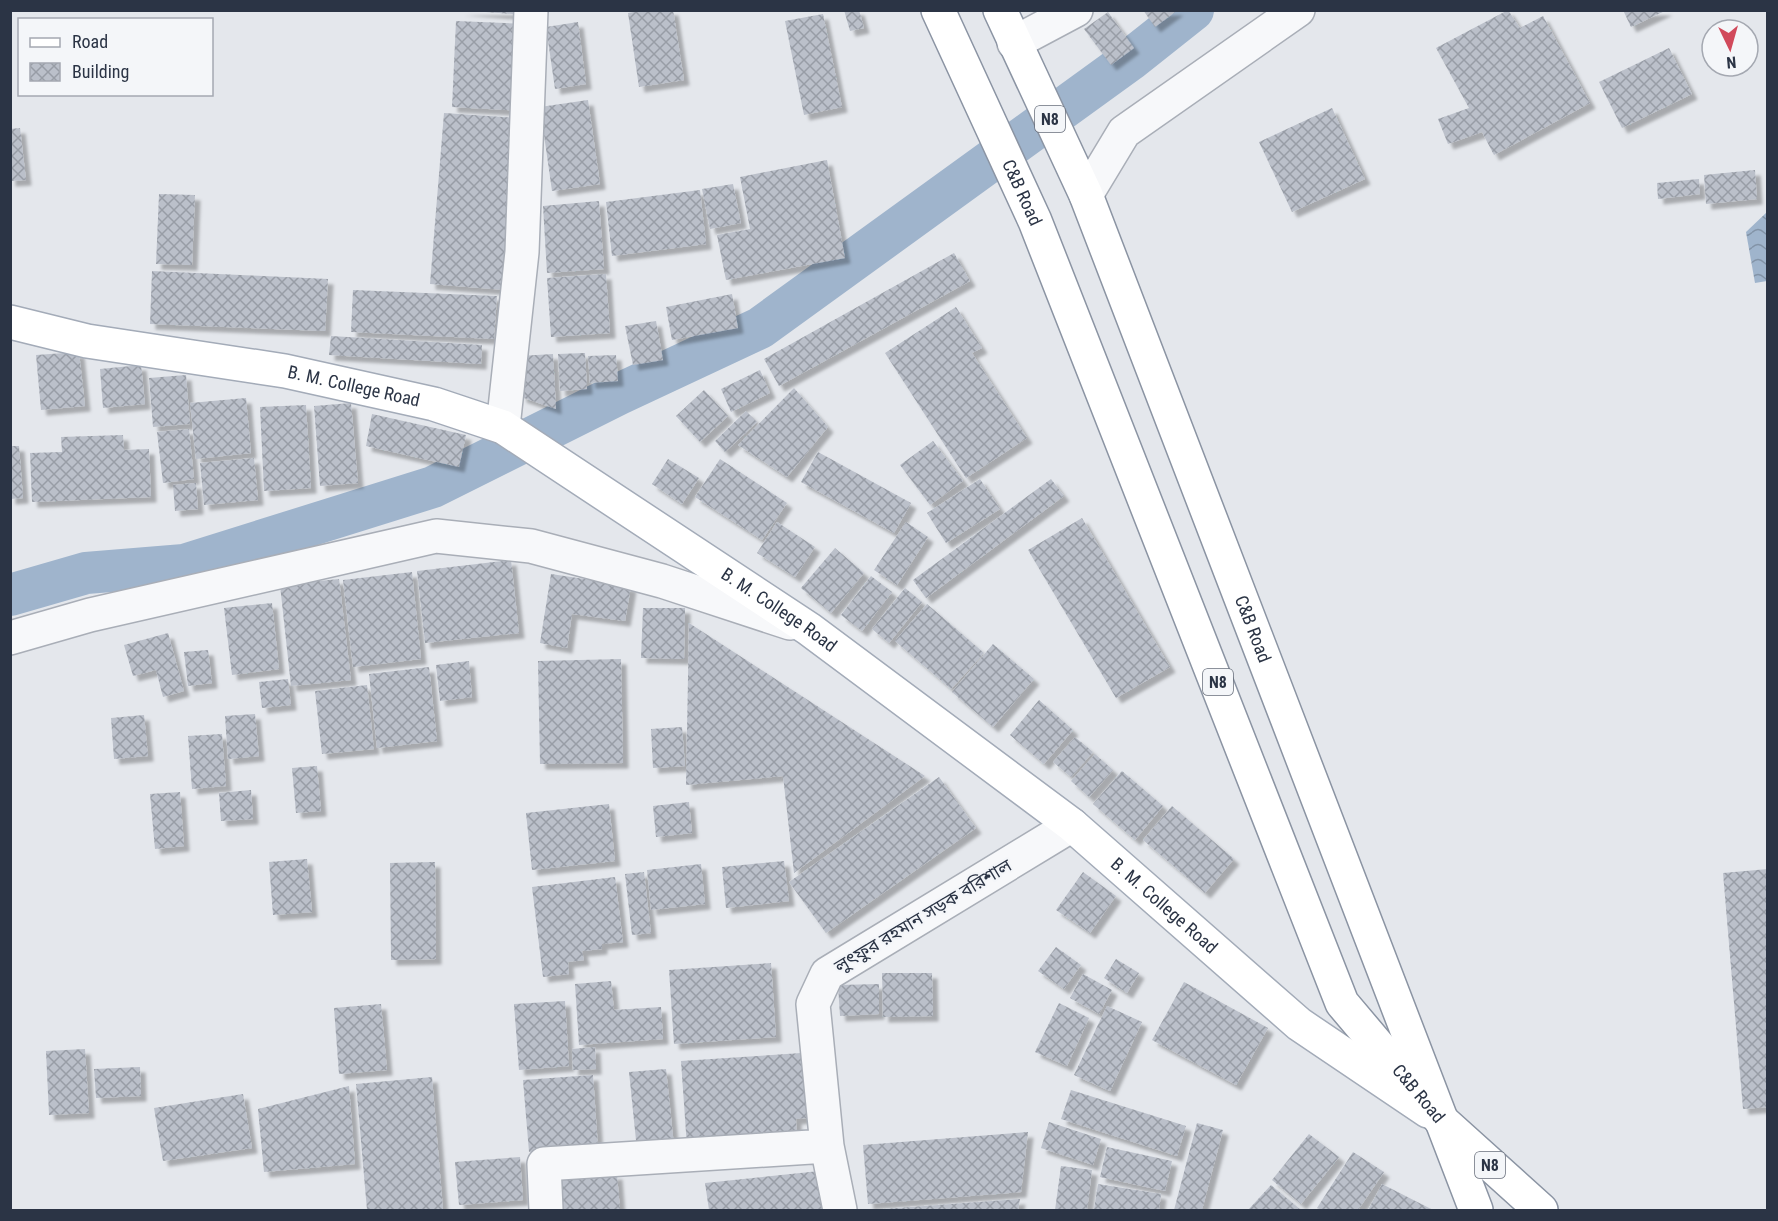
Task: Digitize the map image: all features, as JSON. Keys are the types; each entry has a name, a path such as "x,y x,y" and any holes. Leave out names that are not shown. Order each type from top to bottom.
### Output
{"main road":[{"name":"C&B Road","path":"938,10 1035,221 1342,1003 1440,1119"},
{"name":"C&B Road","path":"1000,10 1086,195 1440,1119"},
{"name":"B. M. College Road","path":"10,322 87,341 285,371 434,404 503,427 566,466 809,629 1072,825 1299,1024 1440,1119"},
{"name":"N8","path":"1440,1119 1476,1210"},
{"name":"N8","path":"1440,1119 1541,1210"}],"street":[{"path":"503,427 522,252 531,10"},
{"path":"1014,43 1063,20 1076,10"},
{"path":"1086,195 1124,132 1298,10"},
{"path":"10,638 90,615 436,536 531,546 662,581 809,629"},
{"name":"লুৎফুর রহমান সড়ক বরিশাল","path":"840,1210 827,1146 813,1004 827,974 1072,825"},
{"path":"546,1210 544,1164 827,1146"}],"water":[{"path":"1767,212 1767,281 1755,283 1746,232"}],"building":[{"path":"459,10 526,10 526,15"},
{"path":"645,10 673,10 684,80 639,87 628,13"},
{"path":"844,10 859,10 864,28 850,31"},
{"path":"1143,10 1178,10 1155,27"},
{"path":"1508,10 1520,28 1543,16 1590,103 1494,155 1482,132 1448,144 1438,119 1469,108 1436,48"},
{"path":"1623,10 1667,10 1631,27"},
{"path":"1108,12 1134,48 1111,65 1084,29"},
{"path":"823,14 842,107 804,115 785,21"},
{"path":"456,21 528,24 523,111 452,107"},
{"path":"578,22 586,84 555,89 546,27"},
{"path":"1669,48 1692,94 1622,128 1599,82"},
{"path":"588,100 600,184 552,191 540,107"},
{"path":"1332,108 1365,179 1292,212 1259,142"},
{"path":"444,113 520,118 506,290 430,284"},
{"path":"20,128 26,180 10,181 10,129"},
{"path":"827,160 845,258 726,280 717,235 750,229 740,177"},
{"path":"1755,170 1757,199 1706,204 1704,175"},
{"path":"1699,179 1700,194 1658,199 1657,183"},
{"path":"733,184 741,223 710,229 702,189"},
{"path":"700,190 706,244 612,256 606,202"},
{"path":"159,194 195,195 192,265 156,264"},
{"path":"599,201 604,269 547,273 543,206"},
{"path":"954,253 970,281 779,386 764,359"},
{"path":"152,271 328,279 325,331 150,324"},
{"path":"606,274 610,333 551,337 547,278"},
{"path":"353,290 497,296 494,339 351,332"},
{"path":"732,294 738,328 672,340 666,307"},
{"path":"956,307 982,348 972,353 1027,438 966,478 885,353"},
{"path":"656,321 663,360 633,365 625,326"},
{"path":"331,336 482,345 481,364 329,355"},
{"path":"79,352 85,406 41,410 36,355"},
{"path":"585,353 587,389 560,391 558,354"},
{"path":"553,354 556,409 521,397 520,356"},
{"path":"616,355 618,381 590,383 588,356"},
{"path":"141,365 145,404 103,408 100,369"},
{"path":"760,370 770,393 731,412 721,389"},
{"path":"186,375 190,424 153,427 149,378"},
{"path":"794,388 828,427 787,477 738,445"},
{"path":"704,390 728,416 700,442 676,416"},
{"path":"246,398 251,453 196,459 190,403"},
{"path":"351,403 358,483 320,486 314,406"},
{"path":"306,405 311,488 264,491 260,407"},
{"path":"746,411 757,422 725,452 715,441"},
{"path":"372,414 466,435 459,467 366,446"},
{"path":"189,429 194,479 163,483 157,432"},
{"path":"123,435 124,450 149,449 151,497 32,502 30,453 62,452 61,437"},
{"path":"933,441 963,481 930,505 900,465"},
{"path":"10,446 19,446 23,498 10,499"},
{"path":"818,452 911,503 894,533 801,482"},
{"path":"254,458 258,500 204,505 200,463"},
{"path":"668,459 699,478 682,504 652,484"},
{"path":"720,459 787,503 762,540 695,497"},
{"path":"980,479 1000,509 946,543 927,513"},
{"path":"1051,479 1064,496 926,598 913,580"},
{"path":"196,483 198,509 175,511 173,485"},
{"path":"1082,518 1170,667 1116,698 1028,550"},
{"path":"777,522 815,547 795,577 757,553"},
{"path":"906,522 928,537 897,585 874,570"},
{"path":"835,548 864,573 831,613 801,588"},
{"path":"511,560 519,633 425,643 417,571"},
{"path":"412,572 421,659 353,667 343,580"},
{"path":"551,574 631,586 625,621 572,614 567,648 540,643"},
{"path":"871,576 892,592 862,631 841,615"},
{"path":"339,579 351,680 291,686 280,585"},
{"path":"905,588 922,602 889,643 872,629"},
{"path":"272,603 279,669 232,675 224,608"},
{"path":"927,604 984,653 951,689 895,641"},
{"path":"643,608 685,608 684,659 641,658"},
{"path":"689,623 925,776 794,873 783,776 686,785"},
{"path":"168,633 184,691 163,697 156,670 133,676 124,645"},
{"path":"993,644 1034,679 993,727 952,692"},
{"path":"208,650 212,683 188,686 184,652"},
{"path":"621,659 623,763 540,764 538,661"},
{"path":"469,661 472,697 440,701 436,665"},
{"path":"429,667 437,741 377,748 369,674"},
{"path":"288,679 291,705 262,708 259,682"},
{"path":"367,685 374,749 322,754 315,691"},
{"path":"1039,700 1073,730 1044,764 1010,735"},
{"path":"255,714 259,756 228,759 225,716"},
{"path":"144,715 148,756 114,759 111,718"},
{"path":"682,727 685,766 653,768 651,729"},
{"path":"222,734 226,786 192,789 188,736"},
{"path":"1075,737 1093,752 1071,777 1053,762"},
{"path":"1095,754 1113,770 1089,797 1071,781"},
{"path":"317,766 321,811 296,813 292,768"},
{"path":"1122,771 1163,806 1135,840 1093,804"},
{"path":"939,777 976,828 826,933 789,882"},
{"path":"251,790 253,819 221,821 219,793"},
{"path":"180,792 184,846 155,849 150,794"},
{"path":"689,802 692,833 656,837 653,806"},
{"path":"609,804 615,861 532,870 526,813"},
{"path":"1172,806 1234,859 1205,893 1143,840"},
{"path":"307,859 312,912 273,915 269,862"},
{"path":"784,861 789,901 726,908 722,867"},
{"path":"435,862 436,959 391,960 390,863"},
{"path":"701,864 705,904 651,910 647,870"},
{"path":"1768,869 1768,1107 1743,1109 1723,873"},
{"path":"644,872 651,933 632,935 625,874"},
{"path":"1083,872 1116,896 1090,933 1056,910"},
{"path":"615,877 623,942 602,944 602,949 582,951 584,960 568,962 569,974 543,977 532,887"},
{"path":"1056,947 1081,965 1064,989 1038,971"},
{"path":"1116,959 1139,973 1127,993 1104,978"},
{"path":"771,963 776,1037 674,1044 669,970"},
{"path":"882,973 932,973 933,1016 883,1017"},
{"path":"1083,974 1112,990 1099,1014 1070,998"},
{"path":"611,981 614,1010 661,1007 663,1039 579,1045 575,984"},
{"path":"1184,982 1268,1028 1236,1085 1152,1040"},
{"path":"879,984 879,1014 840,1016 838,985"},
{"path":"565,1001 569,1066 519,1070 514,1004"},
{"path":"1059,1003 1089,1018 1067,1066 1035,1052"},
{"path":"381,1004 387,1070 339,1074 334,1008"},
{"path":"1107,1006 1142,1022 1110,1091 1074,1075"},
{"path":"595,1047 596,1069 573,1070 572,1049"},
{"path":"85,1049 89,1113 49,1115 46,1051"},
{"path":"801,1053 806,1118 796,1119 797,1139 687,1147 681,1061"},
{"path":"140,1067 141,1096 96,1098 94,1069"},
{"path":"666,1069 674,1146 637,1150 629,1072"},
{"path":"593,1075 598,1148 529,1152 523,1080"},
{"path":"432,1077 443,1210 367,1210 356,1084"},
{"path":"349,1086 355,1164 264,1172 258,1109"},
{"path":"1071,1090 1186,1126 1177,1156 1061,1119"},
{"path":"243,1094 252,1148 163,1161 154,1108"},
{"path":"1049,1122 1101,1139 1093,1165 1041,1148"},
{"path":"1197,1123 1223,1130 1202,1210 1174,1210"},
{"path":"1028,1132 1021,1192 868,1204 863,1145"},
{"path":"1309,1134 1339,1157 1301,1204 1272,1180"},
{"path":"1107,1147 1172,1161 1165,1191 1100,1177"},
{"path":"1353,1152 1384,1172 1358,1210 1321,1210 1317,1208"},
{"path":"520,1157 523,1200 459,1205 455,1162"},
{"path":"1061,1166 1092,1170 1087,1210 1055,1210"},
{"path":"829,1170 833,1210 709,1210 705,1183"},
{"path":"617,1174 620,1210 556,1210 554,1180"},
{"path":"1098,1184 1161,1194 1159,1210 1094,1209"},
{"path":"1382,1184 1433,1210 1368,1210"},
{"path":"1271,1185 1301,1210 1248,1210"},
{"path":"1020,1199 1018,1210 883,1210 883,1209"}],"waterway":[{"path":"10,595 86,573 184,565 433,487 619,394 760,328 1130,60 1193,10"}]}
